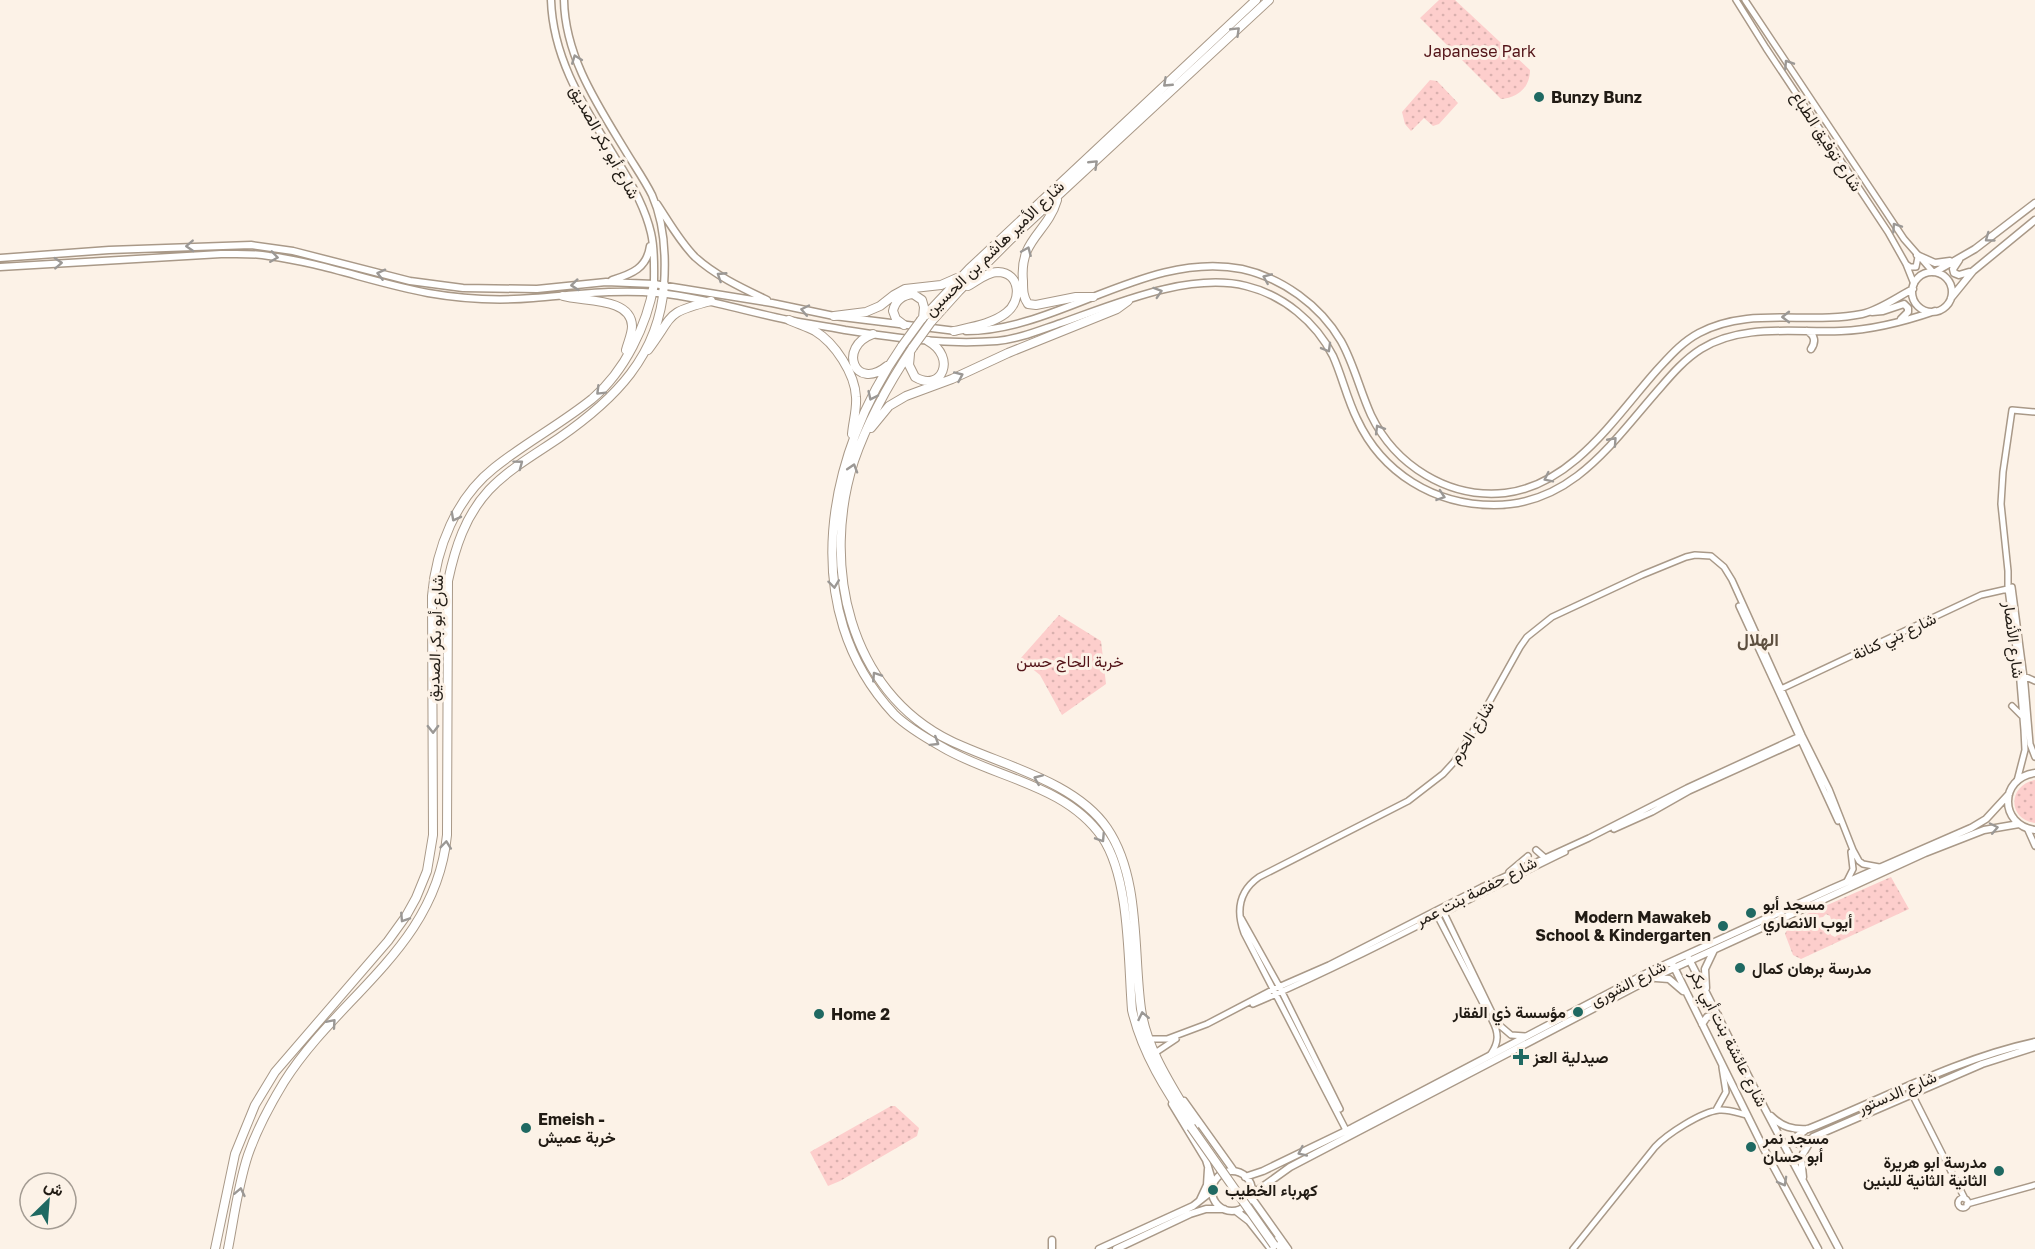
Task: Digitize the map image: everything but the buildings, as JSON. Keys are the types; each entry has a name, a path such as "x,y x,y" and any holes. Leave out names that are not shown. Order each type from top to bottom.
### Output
{"highway":[{"name":"شارع الأمير هاشم بن الحسين","path":"1256,0 961,276 922,319 890,363 850,446 839,483 834,520 832,569 841,622 853,654 866,679 895,715 945,749 1064,802 1083,816 1103,839 1111,855 1125,914 1132,1010 1142,1042 1193,1126 1275,1246 1282,1249"},
{"name":"شارع الأمير هاشم بن الحسين","path":"1171,1091 1149,1039 1141,1009 1135,928 1127,879 1118,849 1106,828 1085,805 1056,786 950,741 930,729 894,700 874,675 855,635 847,606 842,568 842,522 845,498 861,442 882,397 931,322 959,291 1269,0"},
{"path":"1058,198 1051,215 1024,254 1022,267 1025,299 1028,304 1036,305 1076,297 1093,297"},
{"path":"954,331 990,322 1001,316 1014,306 1018,291 1015,282 1000,272 988,274 959,291"},
{"path":"834,316 874,310 905,289 941,285 961,276"},
{"name":"شارع أبو بكر الصديق","path":"215,1249 234,1154 255,1105 275,1072 398,929 416,898 426,871 433,835 432,596 440,550 450,526 463,503 485,476 592,398 608,383 642,327 653,288"},
{"name":"شارع أبو بكر الصديق","path":"228,1249 247,1158 267,1110 285,1080 305,1054 408,936 428,904 436,884 444,858 447,835 448,581 454,554 465,526 478,504 498,481 516,465 601,407 623,385 642,358 656,322 664,289"},
{"path":"904,325 896,320 893,311 900,299 909,294 916,295 922,300 924,307 922,319"},
{"path":"563,296 606,303 626,312 632,328 624,360"},
{"path":"642,358 673,314 711,301"},
{"path":"861,442 885,411 900,399 1117,309 1128,301"},
{"path":"789,320 824,338 836,352 852,379 857,399 850,446"},
{"path":"873,334 864,337 856,346 853,355 854,363 860,372 869,375 879,372 890,363"},
{"path":"911,350 909,365 915,377 928,381 937,378 944,367 944,360 937,347 928,341"}],"main road":[{"name":"شارع أبو بكر الصديق","path":"551,0 554,28 563,65 581,100 636,192 651,233 653,288"},
{"name":"شارع أبو بكر الصديق","path":"564,0 567,33 579,68 653,196 665,254 664,289"},
{"path":"653,196 673,229 696,258 730,282 772,303"},
{"path":"1871,312 1913,286 1921,275 1934,272 1962,258 2035,203"},
{"path":"664,289 789,320 895,339 969,342 1012,339 1172,287 1210,281 1244,285 1279,299 1303,317 1323,340 1334,359 1366,437 1401,476 1428,492 1458,502 1487,505 1512,504 1537,499 1572,482 1596,460 1679,366 1706,346 1742,333 1860,330 1943,308 1972,271 2035,220"},
{"path":"0,258 145,248 251,245 292,250 410,280 463,288 527,290 606,282 626,276 642,266 647,259 651,233"},
{"path":"0,267 221,254 258,254 431,293 501,299 653,288"},
{"path":"1917,256 1939,264 1962,258"},
{"path":"1962,258 1954,267 1954,273 1961,275 1972,271"},
{"path":"606,282 772,303 834,316 954,331 979,331 1000,328 1151,277 1189,268 1242,269 1273,280 1301,296 1337,335 1345,348 1378,427 1401,457 1419,472 1443,484 1473,492 1493,493 1506,493 1532,486 1551,478 1575,461 1673,352 1699,333 1722,323 1766,317 1844,316 1883,311 1904,304 1908,312 1898,321"},
{"path":"1934,272 1944,276 1950,283 1952,292 1949,301"},
{"path":"1913,286 1913,297 1918,305 1925,310 1935,311"},
{"path":"1807,331 1811,333 1815,341 1811,349"},
{"path":"2018,781 2025,776 2035,774"},
{"name":"شارع الشورى","path":"1251,1196 1290,1167 1650,979 1687,954 1979,823 1992,813 2018,781"},
{"path":"2009,794 2009,809 2012,817 2019,824 2035,830"},
{"name":"شارع الشورى","path":"1245,1177 1263,1171 1525,1036 1673,964 1691,961 1935,849 1984,831 2019,824"},
{"path":"1707,992 1705,969 1715,949"},
{"name":"شارع عائشة بنت أبي بكر","path":"1687,954 1839,1249"},
{"name":"شارع عائشة بنت أبي بكر","path":"1673,964 1721,1065 1818,1249"},
{"path":"1650,979 1662,977 1669,979 1688,996"},
{"path":"1702,1023 1707,1017 1718,1016"},
{"name":"شارع الدستور","path":"1808,1129 1929,1078 2000,1051 2035,1042"},
{"name":"شارع الدستور","path":"1813,1137 1982,1064 2035,1047"},
{"name":"شارع الأمير هاشم بن الحسين","path":"1171,1091 1189,1108 1234,1171"},
{"name":"شارع الأمير هاشم بن الحسين","path":"1171,1091 1176,1113 1207,1163 1213,1182"},
{"path":"1765,1109 1784,1126 1791,1129 1808,1129"},
{"path":"1808,1129 1796,1137 1793,1140 1794,1143 1799,1144 1813,1137"},
{"path":"1804,1183 1801,1157 1813,1137"},
{"path":"1200,1202 1206,1186 1207,1163 1217,1164 1218,1151"},
{"path":"1116,1249 1190,1214 1206,1209 1236,1211 1245,1206 1251,1196 1251,1185 1245,1177 1234,1171 1226,1172 1213,1182 1213,1198 1217,1205 1224,1209"},
{"path":"1261,1210 1259,1201 1266,1183 1259,1180 1263,1171"},
{"path":"1099,1249 1200,1202 1212,1191"},
{"path":"1251,1196 1288,1249"},
{"path":"1200,1202 1206,1209"},
{"path":"1249,1221 1250,1214 1254,1210 1265,1216"},
{"name":"شارع الأمير هاشم بن الحسين","path":"1236,1211 1275,1246"},
{"path":"1052,1240 1052,1249"}],"street":[{"name":"شارع توفيق الطباع","path":"1736,0 1888,232 1906,264 1913,286"},
{"name":"شارع توفيق الطباع","path":"1745,0 1835,138 1917,256 1934,272"},
{"path":"1766,48 1774,43"},
{"path":"1906,264 1916,267 1917,256"},
{"name":"شارع الأنصار","path":"2035,412 2012,410 2001,490 2010,589 2024,676 2030,744 2035,758"},
{"name":"شارع الحرم","path":"1347,1129 1240,917 1240,901 1251,882 1408,801 1443,774 1454,762 1472,733 1527,637 1552,617 1691,555 1707,556 1719,565 1780,690 1851,852 1854,868 1847,881"},
{"name":"شارع بني كنانة","path":"1780,690 1975,597 1988,592 2010,589"},
{"name":"شارع الأنصار","path":"2018,781 2025,750 2019,652"},
{"path":"2024,676 2035,681"},
{"path":"2012,706 2023,717"},
{"name":"شارع حفصة بنت عمر","path":"1149,1039 1167,1039 1206,1024 1511,877 1652,812 1689,791 1801,738"},
{"name":"شارع حفصة بنت عمر","path":"1440,912 1505,876 1589,838 1687,788 1801,738"},
{"name":"شارع الحرم","path":"1801,738 1828,789 1859,861 1880,867"},
{"path":"2027,828 2035,846"},
{"path":"1536,850 1544,858"},
{"path":"1505,876 1528,856"},
{"path":"1440,912 1497,1023 1511,1035 1525,1036"},
{"path":"1440,912 1494,1024 1497,1040 1491,1054"},
{"name":"شارع حفصة بنت عمر","path":"1155,1053 1175,1040 1208,1027 1278,990"},
{"path":"1716,1110 1726,1092 1721,1065"},
{"path":"1912,1094 1964,1201 1986,1199 2035,1185"},
{"path":"1573,1249 1660,1141 1677,1129 1716,1110 1747,1115"}],"green space":[{"name":"Japanese Park","path":"1439,0 1455,0 1530,70 1528,82 1522,91 1512,97 1501,99 1420,18"},
{"path":"1430,80 1437,81 1458,103 1439,124 1433,126 1424,118 1411,131 1405,124 1402,112"},
{"name":"خربة الحاج حسن","path":"1059,615 1101,641 1106,684 1062,715 1040,675 1020,659"},
{"path":"2035,780 2035,823 2019,815 2014,802 2020,788"},
{"path":"1891,877 1909,909 1801,959 1793,955 1785,934 1791,921","holes":["1826,914 1830,916 1832,923 1838,921 1843,930 1835,937 1831,935 1828,928 1823,930 1817,918"]},
{"path":"891,1106 895,1106 919,1128 917,1136 828,1186 810,1152"}],"place":[{"name":"Bunzy Bunz","path":"1539,97"},
{"name":"مسجد أبو أيوب الانصاري","path":"1751,913"},
{"name":"Modern Mawakeb School & Kindergarten","path":"1723,926"},
{"name":"مدرسة برهان كمال","path":"1740,968"},
{"name":"مؤسسة ذي الفقار","path":"1578,1012"},
{"name":"Home 2","path":"819,1014"},
{"name":"صيدلية العز","path":"1521,1057"},
{"name":"Emeish - خربة عميش","path":"526,1128"},
{"name":"مسجد نمر أبو حسان","path":"1751,1147"},
{"name":"مدرسة ابو هريرة الثانية الثانية للبنين","path":"1999,1171"},
{"name":"كهرباء الخطيب","path":"1213,1190"}],"district":[{"name":"الهلال","path":"1758,640"}]}
